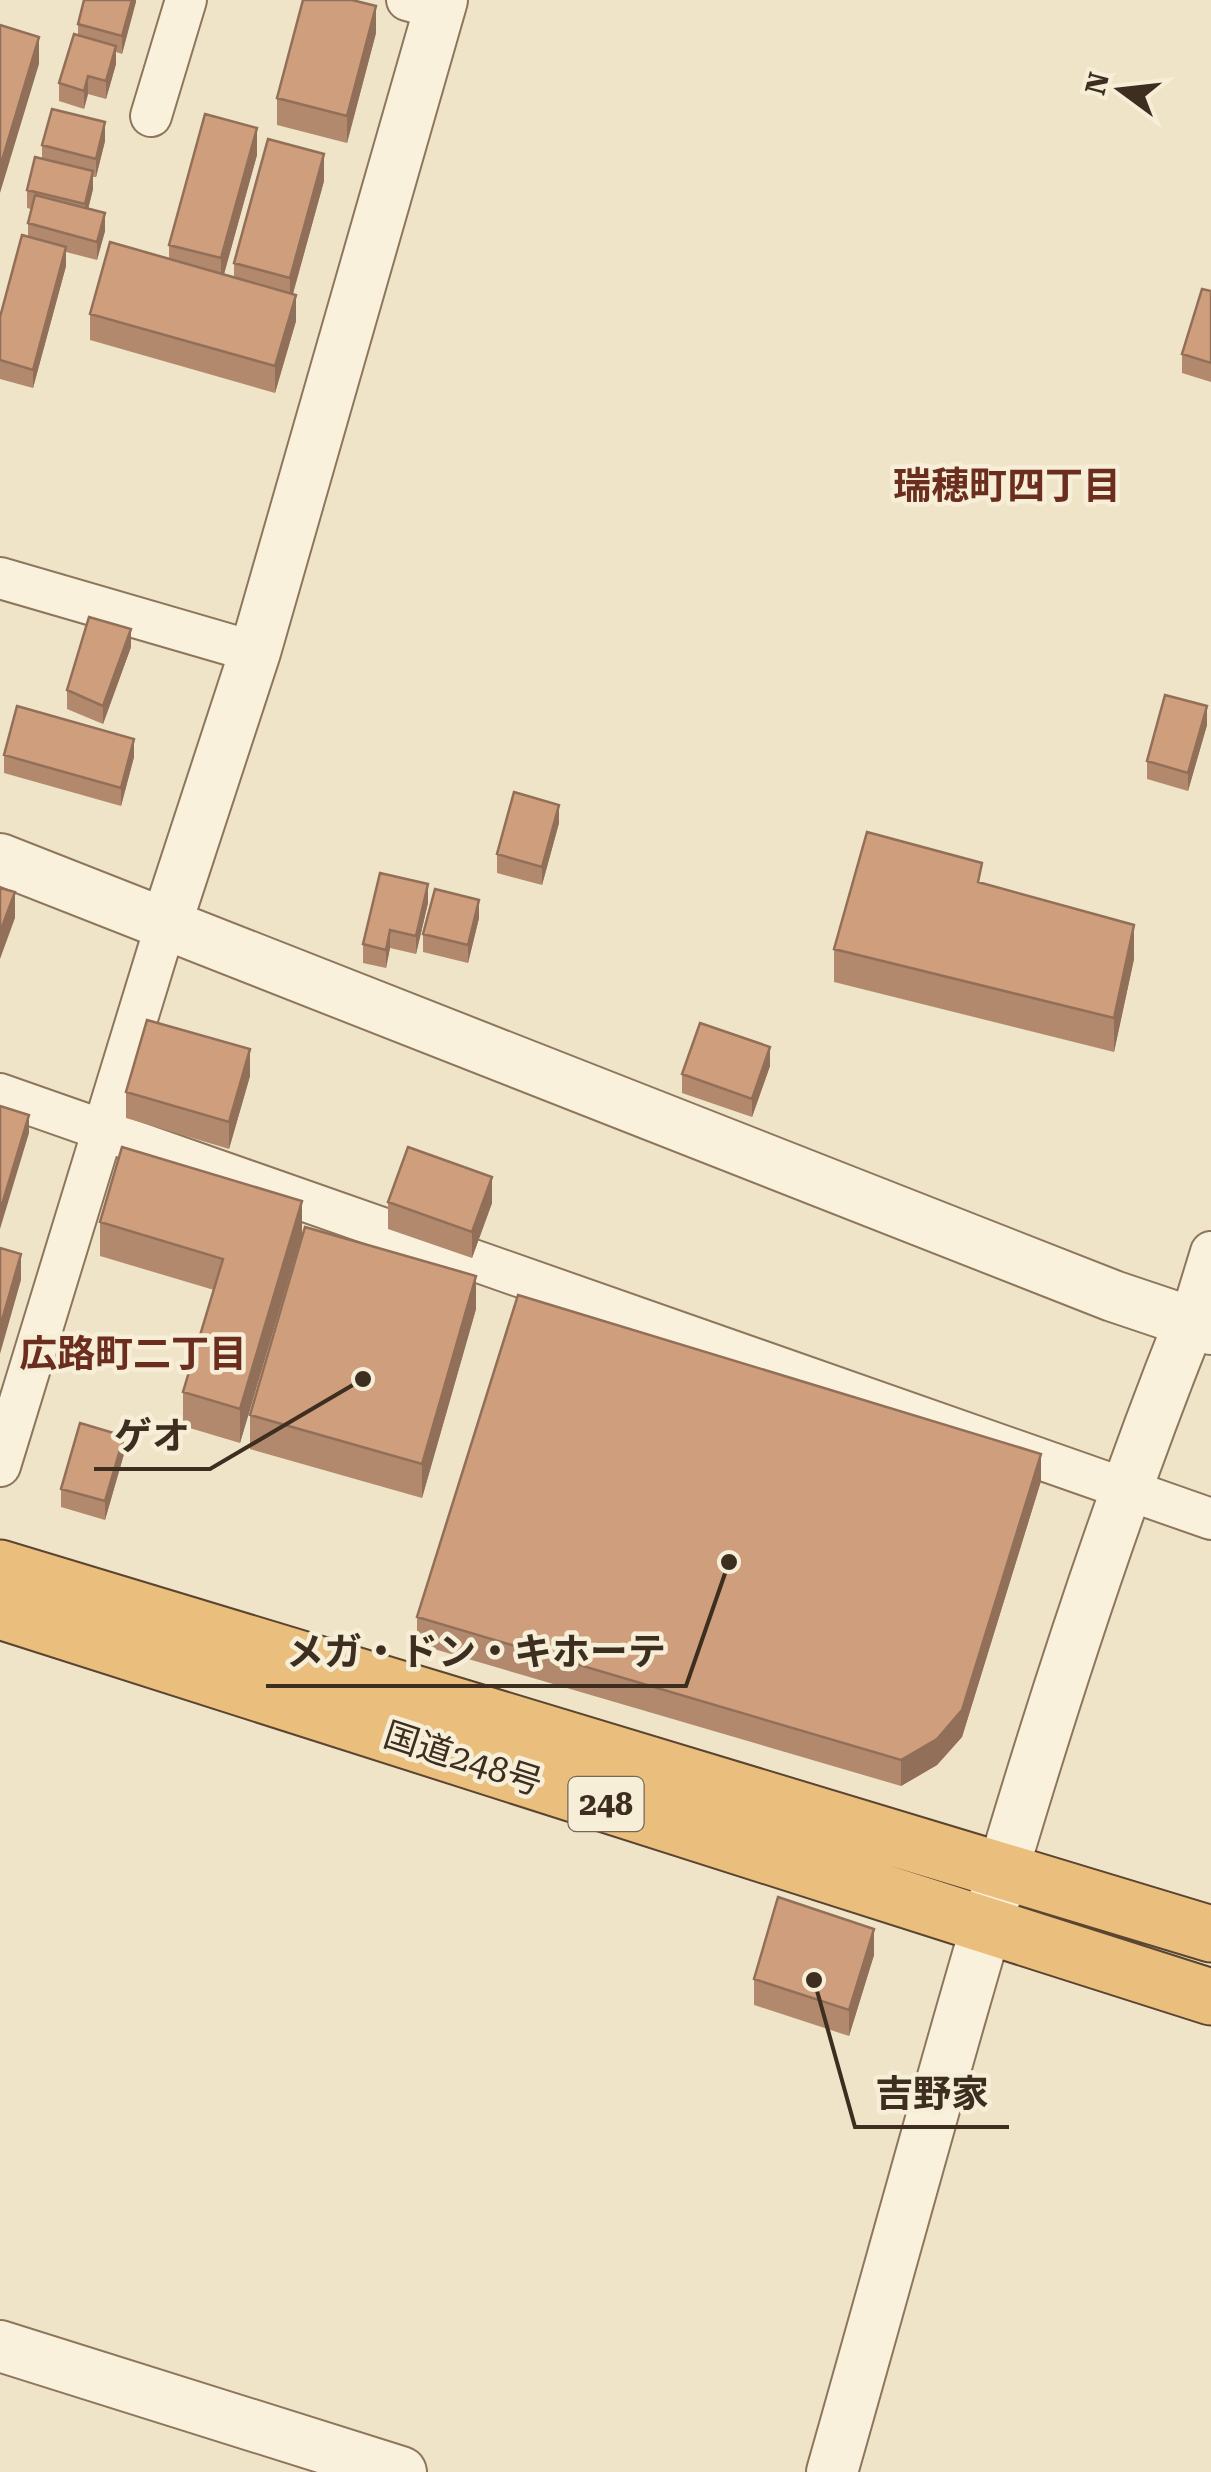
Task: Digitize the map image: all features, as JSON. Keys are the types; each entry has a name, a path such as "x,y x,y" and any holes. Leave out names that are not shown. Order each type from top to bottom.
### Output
{"highway":[{"name":"国道248号","path":"0,1568 1006,1868 1211,1934"},
{"name":"国道248号","path":"0,1611 1211,1997"}],"street":[{"path":"151,116 186,0"},
{"path":"0,1466 254,652 429,3"},
{"path":"0,578 254,652"},
{"path":"0,859 1200,1326"},
{"path":"0,1094 1211,1519"},
{"path":"832,2472 988,1926 1123,1488 1200,1326 1211,1252"},
{"path":"0,2346 401,2472"}],"building":[{"path":"84,0 132,0 122,36 78,24"},
{"path":"303,0 352,0 376,6 347,116 277,98"},
{"path":"0,25 39,37 0,167"},
{"path":"74,34 116,46 106,81 88,76 84,91 59,83"},
{"path":"52,109 105,122 96,159 42,145"},
{"path":"205,114 257,128 221,258 169,245"},
{"path":"268,139 324,154 290,278 234,263"},
{"path":"35,157 93,171 85,204 27,190"},
{"path":"35,195 105,213 97,242 28,223"},
{"path":"22,235 66,247 33,370 0,360 0,317"},
{"path":"110,242 296,295 275,366 90,314"},
{"path":"1202,289 1211,291 1211,363 1182,354"},
{"path":"89,617 131,629 103,706 67,690"},
{"path":"1165,695 1207,706 1188,773 1147,761"},
{"path":"17,706 134,739 121,788 4,755"},
{"path":"514,792 559,805 542,867 497,854"},
{"path":"867,832 982,863 978,882 1134,925 1114,1018 834,949"},
{"path":"380,873 428,884 416,936 390,930 386,950 363,944"},
{"path":"0,888 15,892 0,932"},
{"path":"435,889 479,900 468,945 423,934"},
{"path":"147,1020 250,1049 229,1122 126,1092"},
{"path":"700,1023 770,1047 752,1099 682,1074"},
{"path":"0,1106 29,1115 0,1211"},
{"path":"122,1147 302,1201 240,1409 183,1392 223,1259 100,1222"},
{"path":"408,1147 492,1177 472,1232 388,1202"},
{"path":"305,1227 476,1276 422,1464 250,1415"},
{"path":"0,1248 21,1254 0,1327"},
{"path":"518,1295 1041,1454 962,1710 937,1739 901,1760 417,1617"},
{"path":"80,1423 124,1436 105,1501 61,1489"},
{"path":"778,1897 874,1929 849,2010 754,1979"}],"place":[{"name":"ゲオ","path":"363,1379"},
{"name":"メガ・ドン・キホーテ","path":"729,1562"},
{"name":"吉野家","path":"814,1980"}],"district":[{"name":"瑞穂町四丁目","path":"1007,486"},
{"name":"広路町二丁目","path":"133,1354"}]}
